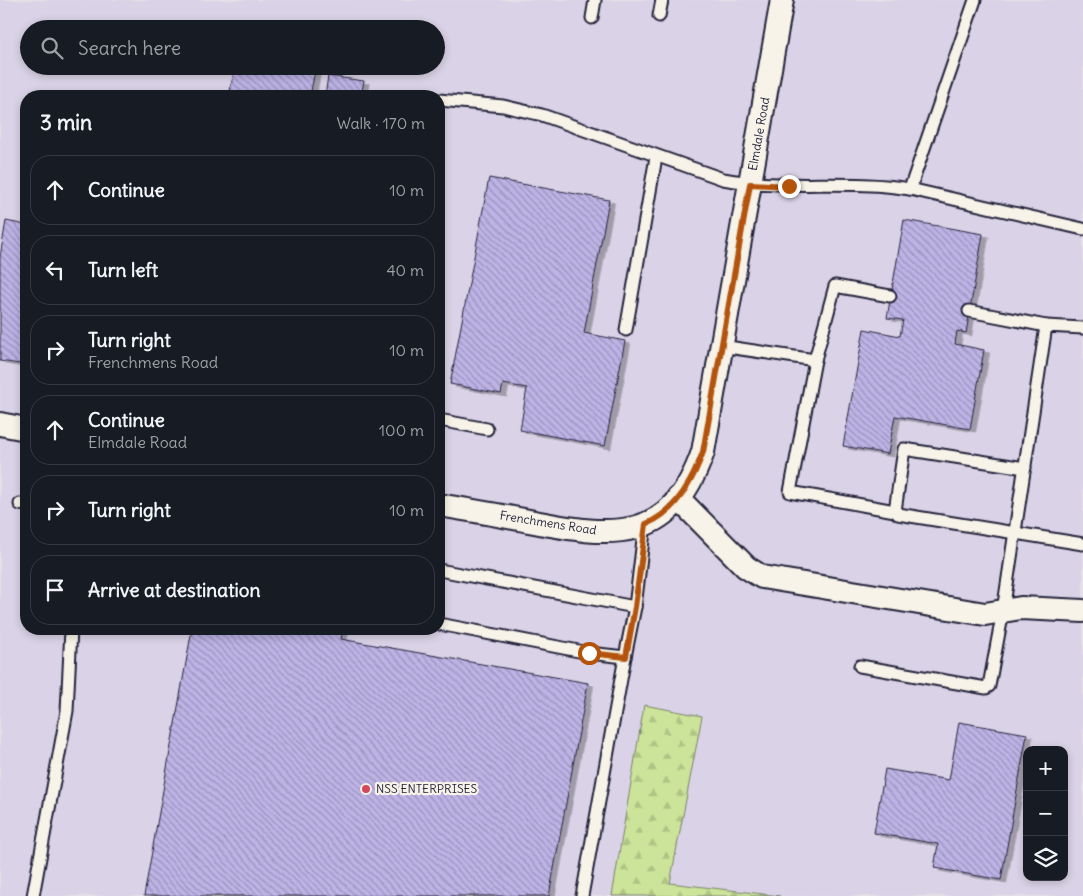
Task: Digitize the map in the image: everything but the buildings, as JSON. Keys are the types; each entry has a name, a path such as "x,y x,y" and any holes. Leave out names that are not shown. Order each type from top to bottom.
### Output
{"street":[{"name":"Elmdale Road","path":"678,498 697,470 703,452 782,0"},
{"path":"0,424 20,428"},
{"name":"Frenchmens Road","path":"445,505 594,532 622,531 646,524 662,514 678,498"},
{"path":"678,498 746,567 762,577 985,614 1021,608 1083,611"}],"lane":[{"path":"592,18 595,0"},
{"path":"659,16 662,0"},
{"path":"910,189 975,0"},
{"path":"445,101 503,106 542,115 710,176 750,184 789,186 881,184 1083,229"},
{"path":"626,330 656,157"},
{"path":"890,296 835,286 815,360 790,492 895,511 898,514 1083,544"},
{"path":"969,311 1046,326 1083,328"},
{"path":"860,666 986,688 989,686 1003,610 1046,326"},
{"path":"722,346 815,360"},
{"path":"445,421 487,429"},
{"path":"895,511 904,449 1025,468"},
{"path":"582,896 635,607 646,524"},
{"path":"445,571 635,607"},
{"path":"445,625 589,653 626,657"},
{"path":"33,896 67,711 71,635"}],"shaded area":[{"path":"0,0 1083,0 1083,896 0,896"}],"green space":[{"path":"644,705 702,716 670,883 780,896 612,896"}],"place":[{"name":"NSS ENTERPRISES","path":"366,789"}],"route":[{"path":"589,653 626,657 646,524 662,514 678,498 688,486 697,470 703,452 750,184 789,186"}]}
